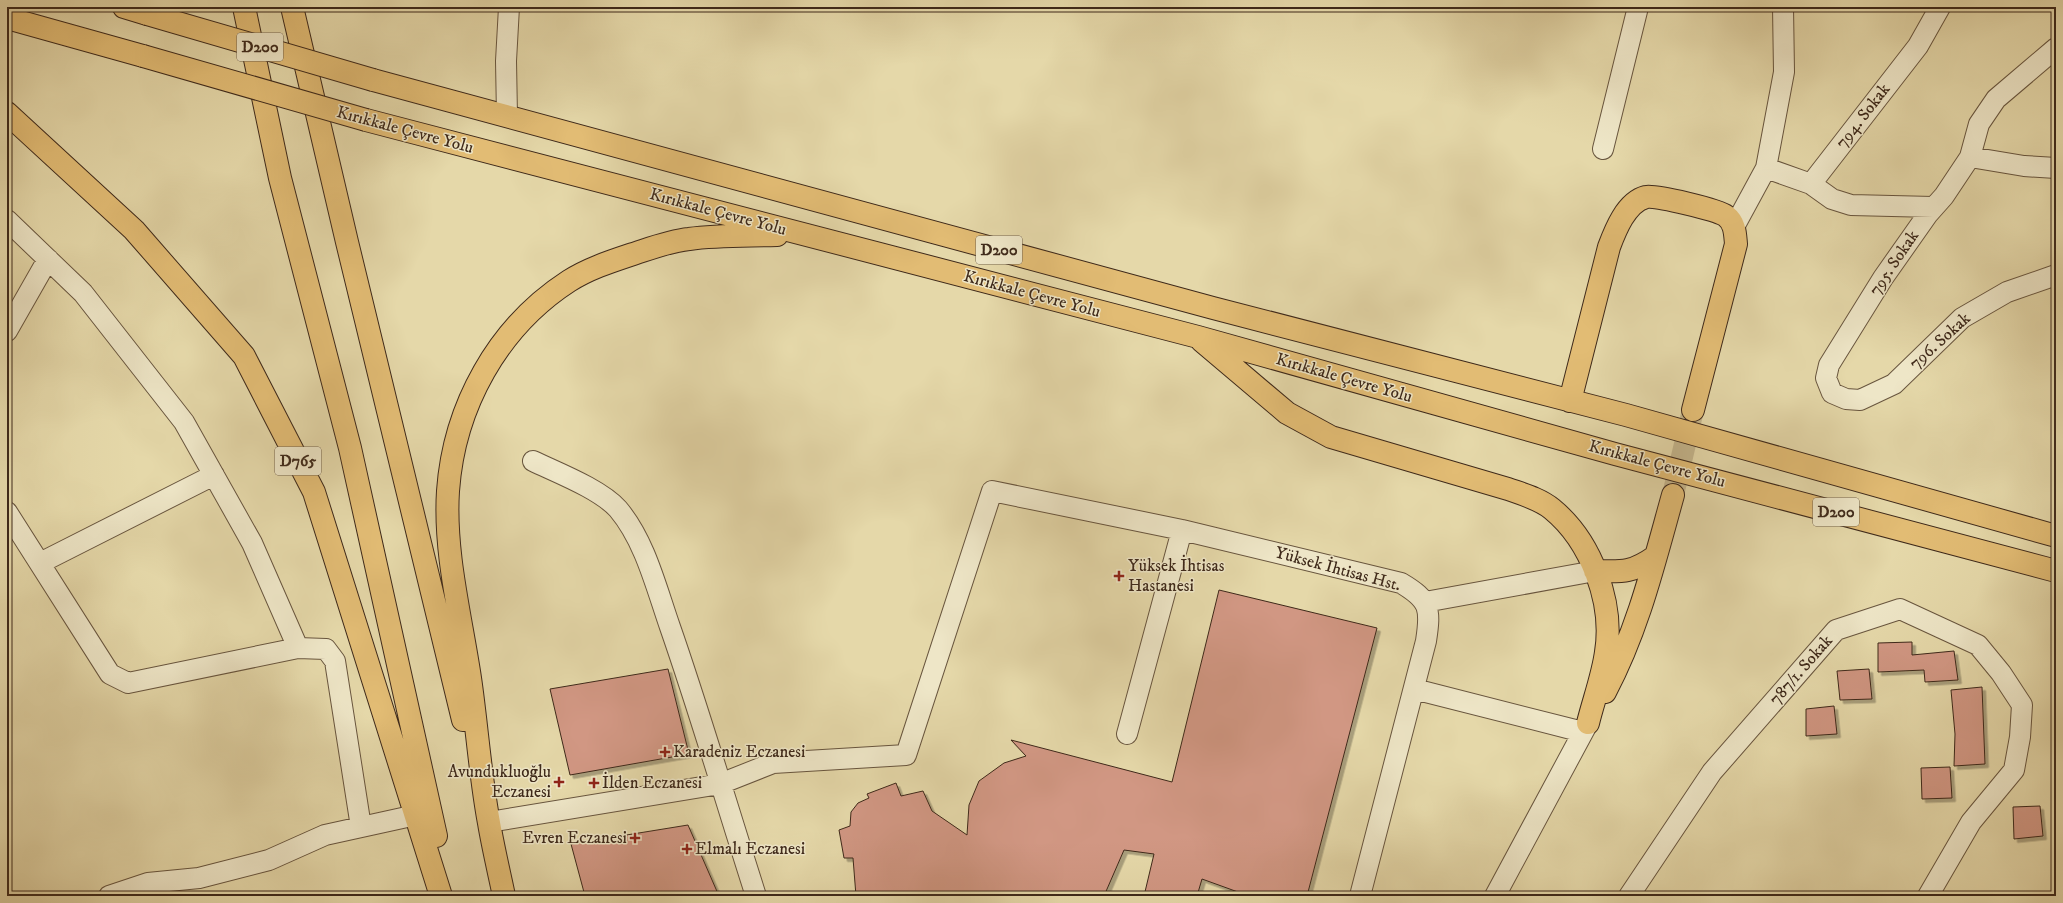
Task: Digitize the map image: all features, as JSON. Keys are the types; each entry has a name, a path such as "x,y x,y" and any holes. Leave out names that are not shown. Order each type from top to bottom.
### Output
{"highway":[{"name":"Kırıkkale Çevre Yolu","path":"124,7 373,80 1198,304 1570,401 2056,536"},
{"path":"244,7 280,178 350,448 449,896"},
{"path":"292,7 347,242 488,822 504,896"},
{"name":"Kırıkkale Çevre Yolu","path":"7,18 366,120 1198,337 1615,454 2056,571"},
{"name":"D765","path":"7,113 134,230 244,356 314,492 441,896"},
{"path":"1570,401 1609,248 1617,227 1630,208 1646,198 1667,199 1726,216 1734,227 1736,244 1693,410"},
{"path":"488,822 470,680 449,545 448,491 453,450 461,419 484,372 520,321 543,301 570,281 598,266 644,250 687,239 714,236 805,235"},
{"path":"1198,337 1287,413 1331,437 1508,489 1551,508 1569,525 1584,547 1604,593 1608,621 1607,644 1586,727"},
{"path":"1586,727 1619,666 1630,638 1656,556 1673,495"},
{"path":"1595,571 1622,572 1640,567 1656,556"}],"street":[{"path":"507,116 506,61 509,7"},
{"path":"1603,149 1638,7"},
{"path":"1734,227 1766,168 1784,72 1783,7"},
{"name":"794. Sokak","path":"1811,184 1918,46 1940,7"},
{"name":"795. Sokak","path":"1894,384 1860,400 1846,399 1832,393 1826,378 1829,366 1858,317 1888,271 1933,208 1944,196 1970,157 1979,124 1996,99 2056,48"},
{"path":"1970,157 2024,166 2056,168"},
{"path":"1766,168 1811,184 1832,199 1851,205 1933,208"},
{"path":"7,220 83,293 184,422 252,543 298,648"},
{"path":"7,331 48,259"},
{"name":"796. Sokak","path":"1894,384 1962,318 2007,292 2056,276"},
{"path":"534,461 592,489 616,507 630,524 643,552 698,709 720,784 756,896"},
{"path":"40,563 214,475"},
{"name":"Yüksek İhtisas Hst.","path":"720,784 773,763 906,755 992,491 1182,530 1401,583 1419,594 1425,602"},
{"path":"7,512 110,674 128,683 298,648 326,649 335,661 361,827"},
{"path":"1127,734 1182,530"},
{"path":"1361,892 1426,641 1429,621 1425,602 1595,571"},
{"name":"787/1. Sokak","path":"1629,896 1712,772 1836,630 1900,609 1978,645 2001,673 2022,705 2020,737 2014,770 1971,822 1928,896"},
{"path":"1414,689 1586,727 1495,896"},
{"path":"488,822 720,784"},
{"path":"109,896 148,883 199,878 269,860 325,835 416,815"},
{"path":"166,896 199,878"}],"building":[{"path":"1219,590 1377,628 1307,896 1249,896 1202,879 1197,896 1144,896 1154,854 1124,850 1104,896 856,896 853,858 844,858 839,830 850,826 851,812 858,803 869,798 867,794 896,783 901,796 923,791 932,811 967,835 969,805 979,781 1004,763 1026,756 1011,740 1172,782"},
{"path":"1912,642 1912,655 1954,651 1958,680 1925,682 1924,670 1878,672 1878,643"},
{"path":"668,669 689,754 570,775 550,689"},
{"path":"1869,669 1872,699 1840,700 1837,671"},
{"path":"1982,687 1985,764 1954,766 1955,734 1951,690"},
{"path":"1834,706 1837,734 1806,736 1806,709"},
{"path":"1950,767 1952,798 1922,799 1921,768"},
{"path":"2040,806 2043,836 2014,839 2013,807"},
{"path":"688,825 719,896 585,896 571,844"}],"tunnel":[{"path":"1673,495 1693,410"}],"place":[{"name":"Yüksek İhtisas Hastanesi","path":"1119,576"},
{"name":"Karadeniz Eczanesi","path":"665,752"},
{"name":"Avundukluoğlu Eczanesi","path":"559,782"},
{"name":"İlden Eczanesi","path":"594,783"},
{"name":"Evren Eczanesi","path":"635,838"},
{"name":"Elmalı Eczanesi","path":"687,849"}]}
